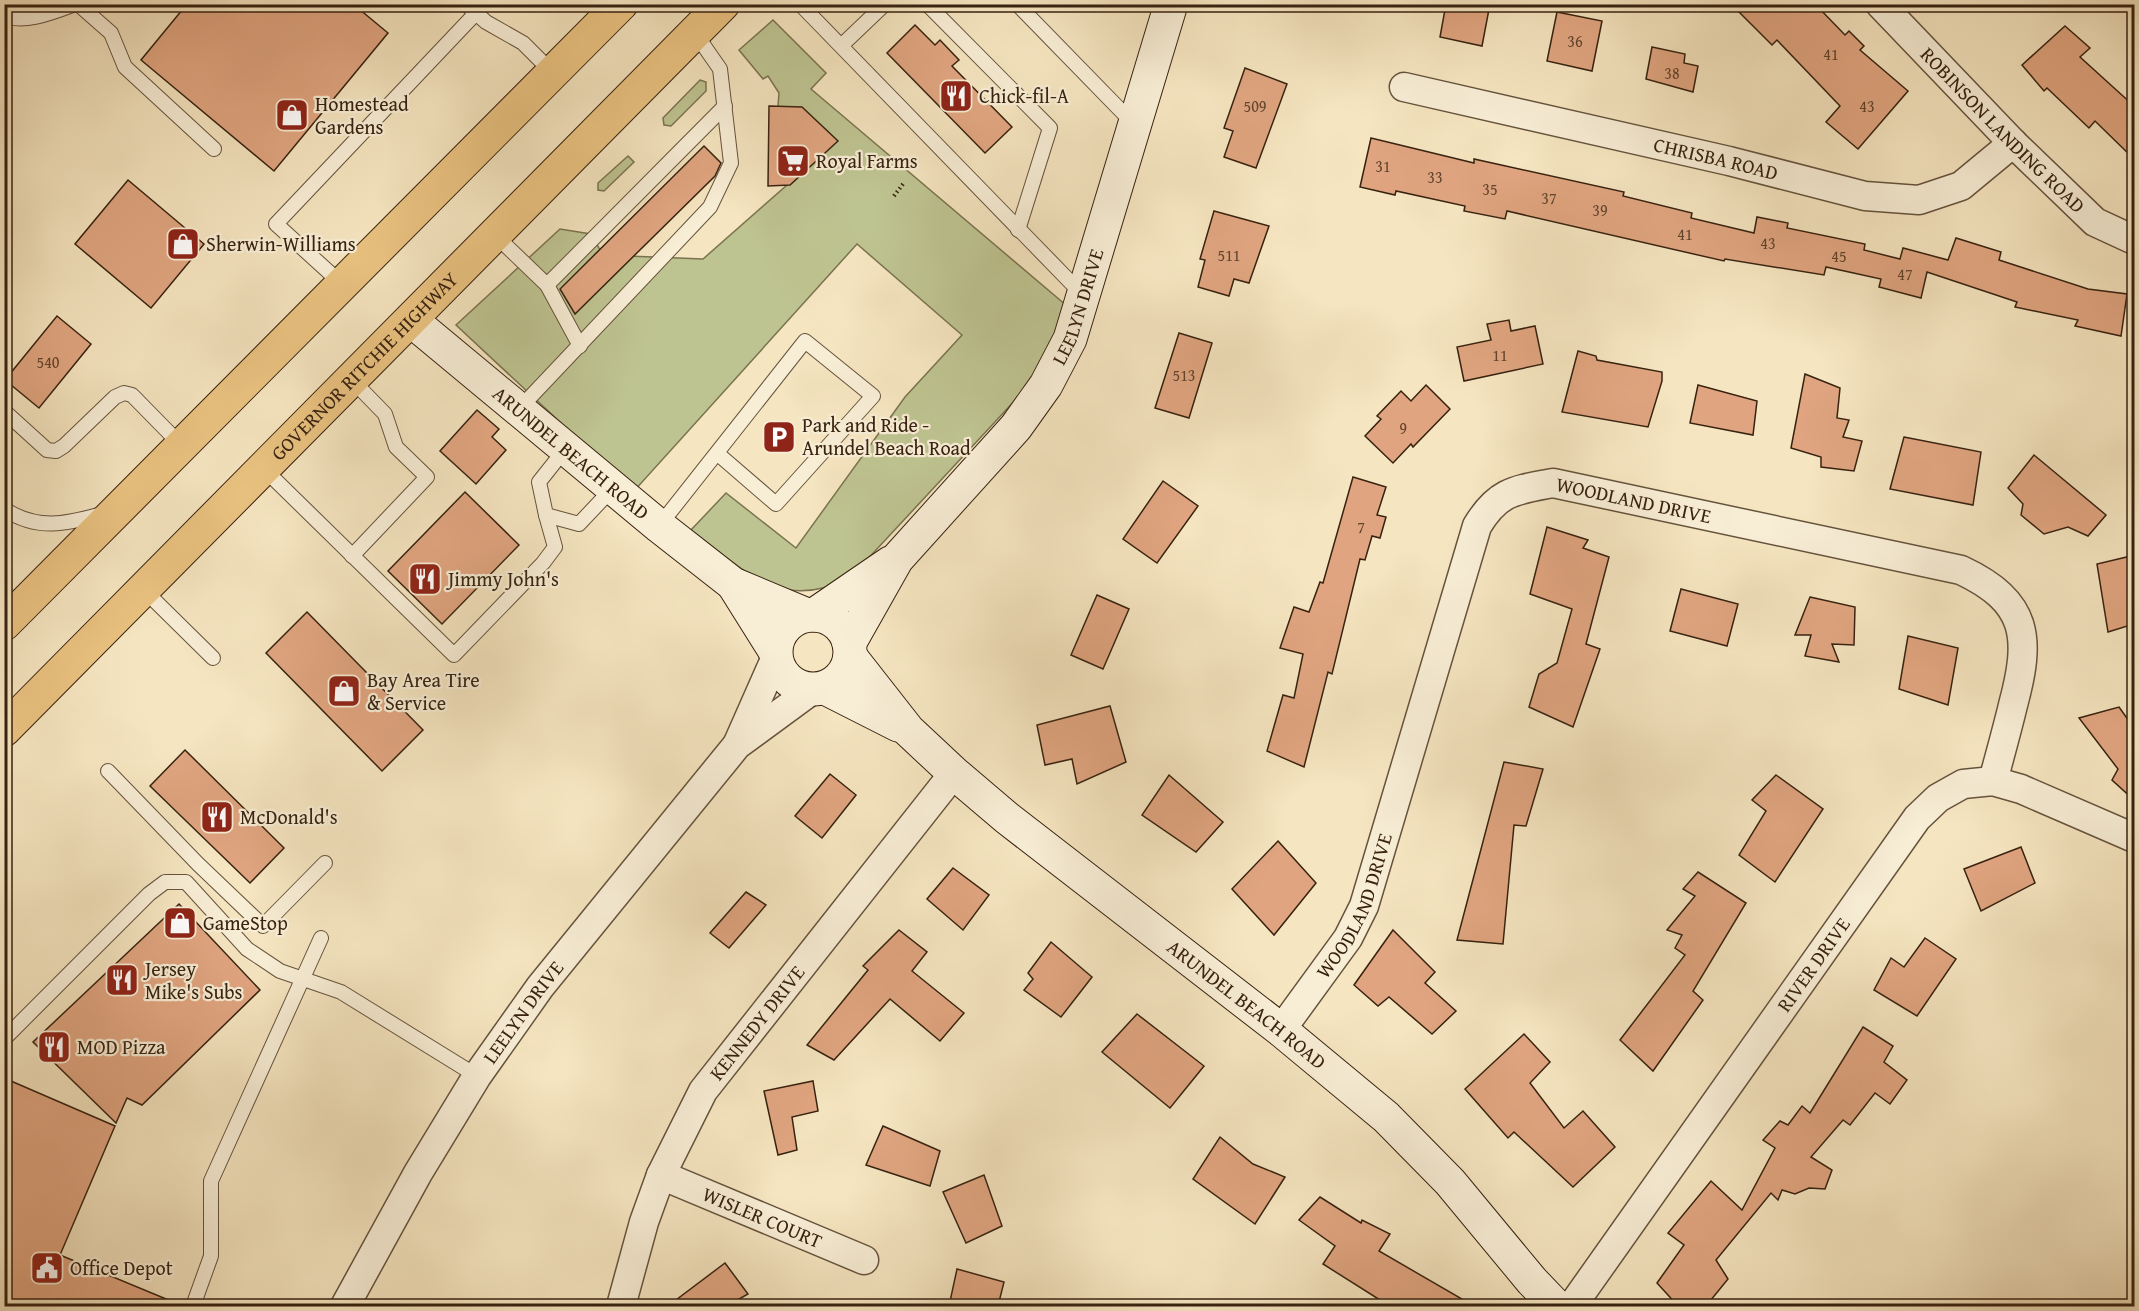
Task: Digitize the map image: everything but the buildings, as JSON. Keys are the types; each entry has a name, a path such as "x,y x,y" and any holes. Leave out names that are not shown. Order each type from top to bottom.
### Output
{"highway":[{"name":"GOVERNOR RITCHIE HIGHWAY","path":"4,730 723,4"},
{"path":"4,624 617,6"}],"street":[{"name":"ROBINSON LANDING ROAD","path":"1880,4 2013,143 2095,222 2134,240"},
{"name":"LEELYN DRIVE","path":"811,615 897,558 1016,427 1046,386 1070,339 1084,296 1135,125 1164,14"},
{"name":"CHRISBA ROAD","path":"1404,87 1729,161 1866,196 1919,200 1960,186 2013,143"},
{"name":"ARUNDEL BEACH ROAD","path":"411,320 659,526 733,584 811,615"},
{"name":"WOODLAND DRIVE","path":"1281,1030 1348,938 1364,906 1477,526 1490,505 1506,494 1553,483 1961,570 1987,582 2014,611 2021,628 2025,653 1993,781"},
{"name":"LEELYN DRIVE","path":"850,650 897,558"},
{"name":"ARUNDEL BEACH ROAD","path":"733,584 776,654"},
{"path":"811,615 826,617 836,623 845,632 850,650 842,676 818,689 792,683 784,676 776,654 777,641 789,624 811,615"},
{"name":"ARUNDEL BEACH ROAD","path":"850,650 908,730 954,773 1016,825 1281,1030 1369,1102 1421,1151 1479,1215 1532,1281 1557,1306"},
{"name":"LEELYN DRIVE","path":"345,1306 418,1173 477,1076 540,987 737,745 776,654"},
{"name":"LEELYN DRIVE","path":"737,745 818,689"},
{"name":"ARUNDEL BEACH ROAD","path":"818,689 908,730"},
{"name":"KENNEDY DRIVE","path":"621,1306 644,1222 661,1175 703,1091 954,773"},
{"name":"RIVER DRIVE","path":"1572,1306 1917,818 1938,798 1963,784 1993,781 2021,789 2134,838"},
{"name":"WISLER COURT","path":"661,1175 864,1260"}],"lane":[{"path":"4,15 11,19 48,14 76,4 111,33 125,67 214,149"},
{"path":"800,4 1084,296"},
{"path":"842,45 885,4"},
{"path":"927,4 1050,128 1018,230"},
{"path":"1017,4 1135,125"},
{"path":"342,284 276,224 471,9 486,22 523,43 552,73"},
{"path":"519,409 710,207 731,163 720,69 695,33"},
{"path":"547,285 725,106"},
{"path":"495,235 547,285 580,346"},
{"path":"659,526 805,341 873,396 776,504 718,454"},
{"path":"352,380 385,414 396,447 427,477 352,556"},
{"path":"4,411 47,450 56,451 64,447 115,397 124,393 132,395 182,446"},
{"path":"264,469 454,655 543,563 555,547 539,482 566,448"},
{"path":"546,515 579,524 613,488"},
{"path":"4,509 20,519 64,524 118,509"},
{"path":"144,590 213,658"},
{"path":"108,771 140,807 263,926 325,863"},
{"path":"4,1039 149,894 165,882 186,882 247,949 280,971 341,992 477,1076"},
{"path":"193,1306 211,1256 211,1181 321,938"}],"path":[{"path":"894,196 903,184"}],"green space":[{"path":"773,20 826,73 811,89 1067,306 1060,352 850,578 825,588 803,591 783,589 764,582 746,572 691,530 726,493 796,548 905,397 962,335 857,244 634,491 456,325 560,229 591,234 603,255 703,259 837,141 778,106 779,93 768,76 763,79 739,50"},
{"path":"700,80 706,82 706,91 671,126 664,125 663,118"},
{"path":"628,156 634,162 604,191 598,190 598,183"}],"place":[{"name":"Chick-fil-A","path":"956,96"},
{"name":"Homestead Gardens","path":"292,115"},
{"name":"Royal Farms","path":"793,161"},
{"name":"Sherwin-Williams","path":"183,244"},
{"name":"Park and Ride - Arundel Beach Road","path":"779,437"},
{"name":"Jimmy John's","path":"425,579"},
{"name":"Bay Area Tire & Service","path":"344,691"},
{"name":"McDonald's","path":"217,817"},
{"name":"GameStop","path":"180,923"},
{"name":"Jersey Mike's Subs","path":"122,980"},
{"name":"MOD Pizza","path":"54,1047"},
{"name":"Office Depot","path":"47,1268"}]}
